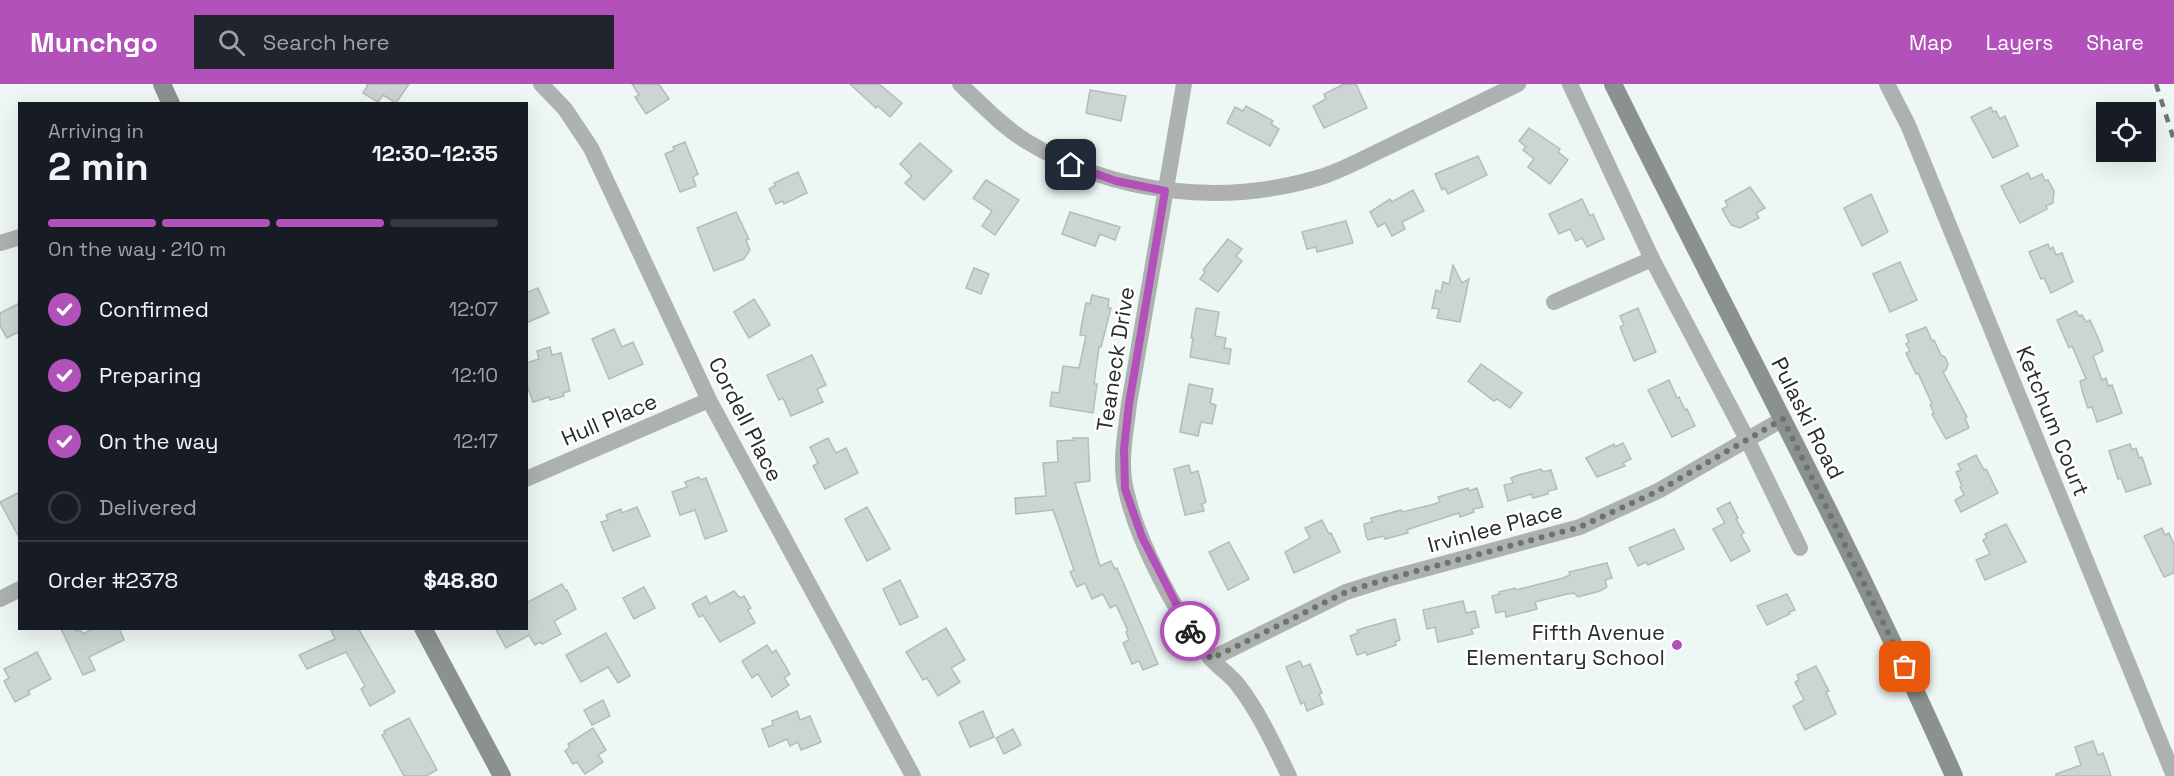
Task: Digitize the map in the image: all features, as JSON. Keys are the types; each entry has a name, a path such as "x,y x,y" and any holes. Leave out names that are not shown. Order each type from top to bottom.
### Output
{"main road":[{"path":"162,84 170,102"},
{"name":"Pulaski Road","path":"1613,84 1783,419 1914,686 1954,776"},
{"path":"424,630 502,776"}],"street":[{"name":"Cordell Place","path":"541,84 565,109 591,148 709,400 913,776"},
{"path":"960,84 1024,140 1071,165 1116,181 1165,191 1223,192 1273,187 1325,176 1518,84"},
{"name":"Teaneck Drive","path":"1184,84 1129,404 1124,449 1125,489 1142,537 1190,632 1211,659 1237,684 1261,719 1290,776"},
{"path":"1570,84 1652,259 1747,439 1800,548"},
{"name":"Ketchum Court","path":"1887,84 1908,125 2174,776"},
{"path":"0,243 18,238"},
{"path":"1554,302 1652,259"},
{"name":"Hull Place","path":"528,478 709,400"},
{"name":"Irvinlee Place","path":"1211,659 1346,592 1580,527 1658,491 1783,419"},
{"path":"0,599 18,590"}],"building":[{"path":"366,84 409,84 397,102 383,95 378,102 363,93 368,85"},
{"path":"632,84 659,84 669,99 646,114 635,97 639,95"},
{"path":"850,84 879,84 902,103 890,117 878,106 876,108"},
{"path":"1344,84 1356,84 1367,108 1324,128 1313,106 1326,99 1324,94"},
{"path":"1090,90 1126,96 1121,121 1086,113"},
{"path":"1246,106 1273,121 1271,124 1279,129 1270,146 1227,123 1235,107 1243,111"},
{"path":"1991,107 2000,119 2005,116 2018,146 1993,158 1971,117"},
{"path":"1529,128 1560,149 1558,152 1568,160 1550,184 1528,167 1534,159 1523,150 1526,147 1519,141"},
{"path":"685,142 698,174 693,177 696,186 680,192 665,154 674,150 673,147"},
{"path":"920,143 952,171 924,200 905,183 912,176 900,164"},
{"path":"1478,156 1487,175 1448,194 1445,188 1442,190 1435,174"},
{"path":"798,172 807,193 784,204 783,201 776,204 769,189 776,185 774,183"},
{"path":"2028,173 2031,179 2042,174 2045,181 2048,180 2054,191 2053,203 2046,206 2047,209 2020,223 2001,186"},
{"path":"986,180 1019,200 995,235 982,226 992,211 973,198"},
{"path":"1750,187 1765,208 1756,213 1759,218 1740,228 1731,225 1722,209 1728,206 1725,201"},
{"path":"1413,190 1424,211 1402,222 1405,229 1392,236 1385,223 1378,227 1370,212 1390,199 1392,202"},
{"path":"1871,194 1888,232 1862,246 1844,208"},
{"path":"1582,199 1590,216 1593,214 1604,239 1587,247 1582,238 1576,241 1570,229 1559,234 1549,214"},
{"path":"736,212 749,239 746,240 750,250 744,259 714,271 697,228"},
{"path":"1070,212 1120,227 1115,240 1100,234 1095,246 1062,234"},
{"path":"1346,221 1353,243 1317,252 1316,247 1307,249 1302,232"},
{"path":"1228,239 1242,249 1236,256 1242,261 1218,292 1200,279 1205,272 1203,270"},
{"path":"2048,244 2050,249 2053,247 2056,255 2062,253 2073,282 2051,293 2044,278 2041,279 2029,252"},
{"path":"1900,262 1917,300 1890,312 1873,274"},
{"path":"1453,265 1462,283 1469,279 1460,322 1437,318 1439,309 1432,308 1436,290 1441,292 1443,282 1449,284"},
{"path":"974,268 989,274 981,294 966,288"},
{"path":"538,288 549,313 528,322 528,292"},
{"path":"1092,295 1109,299 1108,308 1111,308 1101,347 1099,347 1093,413 1050,406 1052,392 1059,393 1063,366 1079,368 1086,336 1080,335 1081,328 1086,303 1090,304"},
{"path":"754,299 770,325 749,338 734,312"},
{"path":"18,304 18,332 7,338 0,326 0,313"},
{"path":"1196,308 1219,312 1215,336 1226,338 1224,348 1231,349 1229,364 1190,357"},
{"path":"1638,308 1656,352 1634,361 1620,327 1624,325 1620,316"},
{"path":"2076,311 2086,322 2090,320 2103,351 2093,356 2102,380 2106,378 2108,386 2112,385 2122,413 2097,422 2092,407 2088,408 2083,394 2080,381 2086,379 2072,346 2069,348 2057,320"},
{"path":"1926,327 1932,341 1934,340 1948,364 1943,372 1967,417 1965,418 1969,428 1946,439 1932,414 1934,413 1930,405 1932,404 1918,373 1916,374 1906,353 1910,351 1906,344 1909,342 1906,335"},
{"path":"614,329 622,347 633,342 643,364 609,379 592,339"},
{"path":"550,347 552,355 561,353 570,391 563,393 564,396 550,400 549,397 533,402 528,388 528,362 539,359 537,351"},
{"path":"812,355 826,385 817,389 823,402 791,416 783,398 779,400 767,375"},
{"path":"1481,364 1522,393 1510,408 1497,399 1494,401 1468,381"},
{"path":"1669,380 1677,398 1679,397 1685,410 1687,409 1695,426 1672,437 1648,390"},
{"path":"1189,384 1213,389 1210,403 1216,405 1212,424 1201,422 1198,436 1180,432"},
{"path":"828,438 836,453 846,448 858,473 825,489 813,466 818,463 810,447"},
{"path":"1073,438 1088,438 1090,481 1075,483 1100,566 1111,561 1115,569 1117,568 1158,664 1143,670 1139,661 1132,664 1123,643 1129,640 1126,632 1128,631 1116,605 1110,608 1103,594 1092,599 1085,583 1077,587 1070,572 1074,570 1053,510 1016,514 1015,498 1046,496 1043,463 1058,462 1057,441 1074,440"},
{"path":"1623,443 1631,459 1623,463 1625,466 1597,477 1586,458 1614,444 1615,447"},
{"path":"2130,444 2132,450 2136,448 2139,458 2142,457 2151,484 2126,492 2121,478 2118,479 2109,451"},
{"path":"1976,455 1998,493 1961,512 1955,500 1964,495 1956,472 1961,470 1958,464"},
{"path":"1189,465 1191,473 1198,471 1206,502 1202,504 1204,511 1185,515 1174,469"},
{"path":"1541,469 1543,472 1551,470 1557,489 1533,498 1532,494 1508,501 1504,485 1513,483 1511,478"},
{"path":"699,477 700,480 706,478 727,531 705,539 695,510 680,515 672,492 687,487 685,482"},
{"path":"1468,488 1469,491 1477,488 1483,507 1473,509 1474,512 1460,517 1459,513 1407,530 1408,533 1385,539 1384,536 1368,540 1366,536 1364,524 1372,522 1371,518 1431,505 1440,502 1438,497"},
{"path":"18,493 18,535 0,502"},
{"path":"1730,502 1744,533 1741,535 1750,551 1731,561 1713,529 1725,523 1717,509"},
{"path":"637,507 650,536 613,551 601,522 608,520 606,515 621,509 622,513"},
{"path":"867,507 890,549 867,561 845,519"},
{"path":"1322,520 1340,552 1294,573 1285,552 1310,538 1305,528"},
{"path":"2006,524 2026,562 1985,580 1976,560 1990,554 1983,540 1987,538 1985,534"},
{"path":"2162,528 2165,535 2169,533 2174,544 2174,573 2164,577 2144,536"},
{"path":"1674,529 1684,549 1648,565 1646,562 1638,566 1629,548"},
{"path":"1229,542 1249,579 1228,590 1209,552"},
{"path":"1607,563 1612,578 1605,580 1607,587 1600,591 1578,597 1574,593 1567,594 1535,602 1537,609 1506,617 1505,611 1496,613 1492,596 1500,594 1499,592 1563,578 1570,575 1569,572"},
{"path":"900,580 918,617 900,625 883,589"},
{"path":"562,584 576,609 554,621 561,634 542,644 540,642 535,645 529,635 506,648 496,630 528,630 528,602"},
{"path":"644,587 655,608 634,619 623,598"},
{"path":"734,591 740,598 744,596 751,608 748,610 755,623 720,642 703,615 699,617 692,604 706,596 710,604"},
{"path":"1787,594 1795,610 1767,625 1757,606"},
{"path":"1463,601 1466,613 1475,611 1479,627 1471,629 1473,634 1438,642 1435,627 1427,629 1423,610"},
{"path":"1395,619 1400,640 1395,642 1396,645 1367,655 1366,652 1357,655 1350,636 1358,633 1357,630"},
{"path":"946,628 965,660 951,668 960,682 938,696 927,678 923,680 906,652"},
{"path":"61,630 76,630 76,632 80,630 83,634 90,630 120,630 124,640 89,657 95,670 83,675"},
{"path":"331,630 359,630 395,692 370,706 361,689 365,686 346,652 307,669 299,655 335,639"},
{"path":"606,633 630,676 618,683 608,667 581,682 566,655"},
{"path":"767,645 772,653 776,650 790,674 784,678 789,685 772,697 758,674 752,678 742,661"},
{"path":"37,652 51,679 28,691 30,694 15,702 4,681 9,678 4,669"},
{"path":"1300,661 1303,667 1310,664 1322,693 1319,694 1323,704 1307,711 1304,702 1301,704 1286,667"},
{"path":"1816,666 1829,691 1826,692 1836,714 1805,730 1793,706 1804,700 1795,682 1799,680 1797,675"},
{"path":"603,700 610,716 592,725 584,710"},
{"path":"797,711 800,720 810,716 821,742 801,750 798,742 790,746 787,739 769,747 762,729 773,725 772,721"},
{"path":"983,711 994,737 970,747 959,722"},
{"path":"409,718 437,770 426,776 404,776 382,735 384,731"},
{"path":"593,728 606,750 598,755 603,762 585,774 577,762 573,764 565,751 570,747 568,744"},
{"path":"1013,729 1021,745 1004,754 996,738"},
{"path":"2093,741 2098,755 2103,753 2111,776 2056,776 2056,774 2081,765 2075,747"}],"railway":[{"path":"2156,84 2174,140"}],"way so far":[{"path":"1190,631 1211,659 1346,592 1580,527 1658,491 1783,419 1905,667"}],"place":[{"name":"Fifth Avenue Elementary School","path":"1677,645"}],"route":[{"path":"1071,165 1116,181 1165,191 1129,404 1124,449 1125,489 1142,537 1165,586 1190,631"}]}
